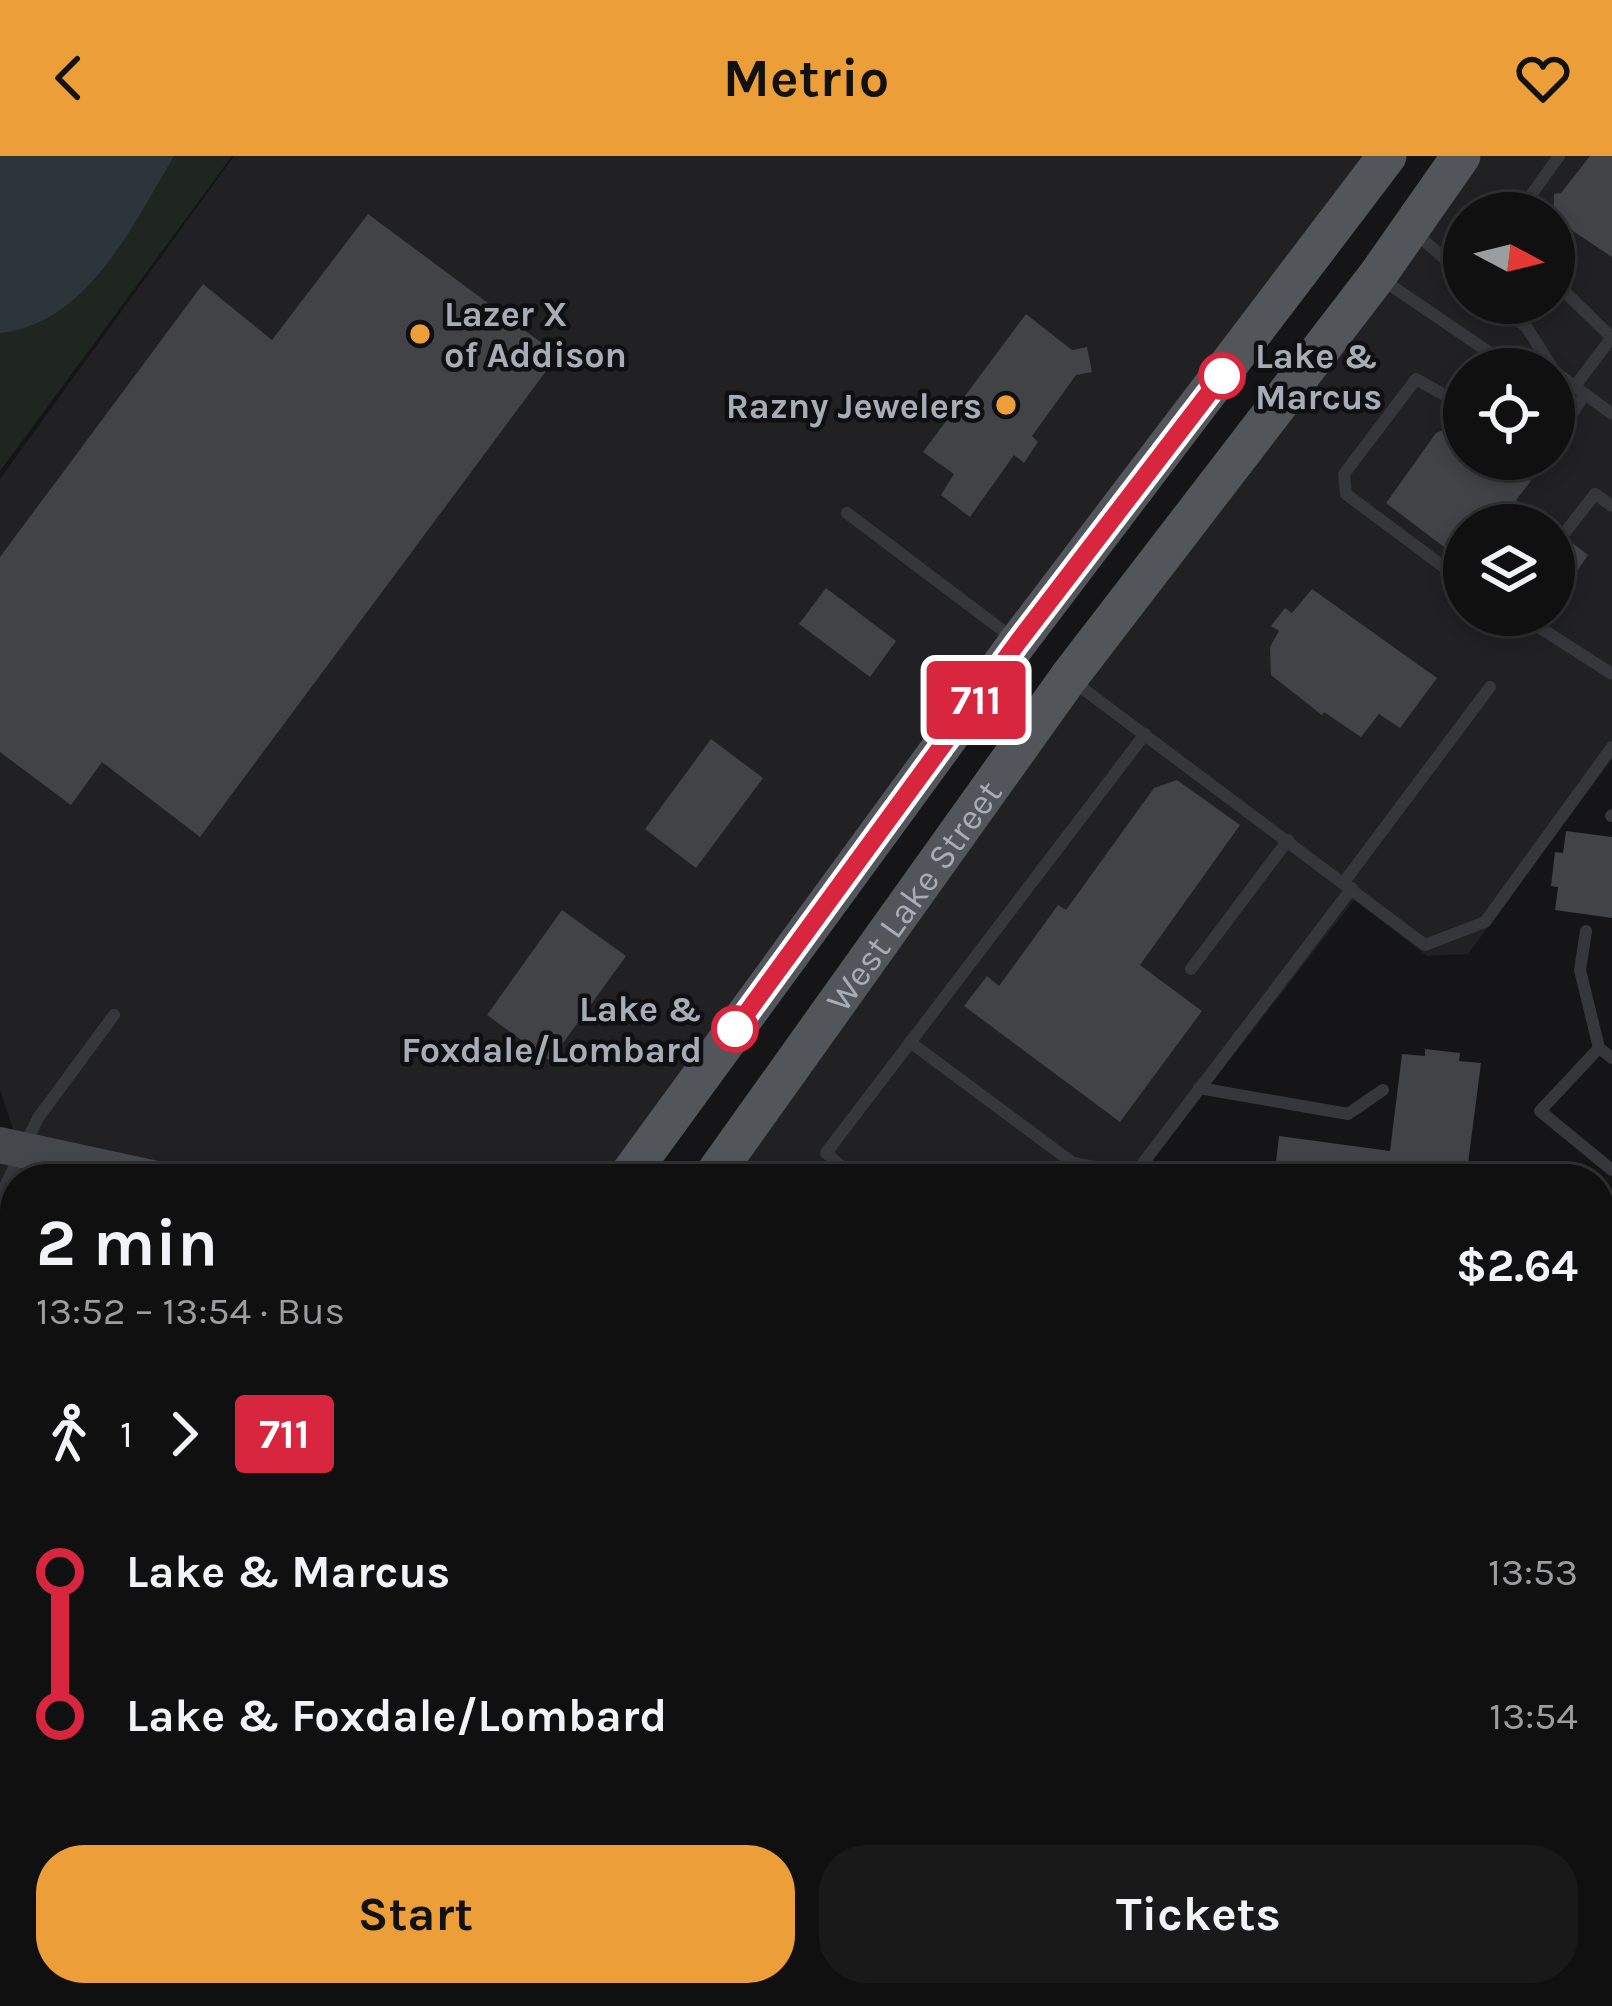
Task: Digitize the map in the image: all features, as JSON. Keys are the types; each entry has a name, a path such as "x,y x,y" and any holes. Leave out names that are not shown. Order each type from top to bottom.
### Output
{"main road":[{"name":"West Lake Street","path":"637,1164 1018,642 1388,156"},
{"name":"West Lake Street","path":"725,1164 1069,677 1377,276 1461,156"}],"street":[{"path":"12,1147 89,1164"}],"lane":[{"path":"1533,192 1559,156"},
{"path":"1409,228 1443,257"},
{"path":"1377,276 1483,348"},
{"path":"1575,302 1612,338 1575,401"},
{"path":"1443,394 1416,379 1344,474 1346,494 1443,566"},
{"path":"1575,386 1612,414"},
{"path":"1575,520 1595,494 1612,506"},
{"path":"847,513 1018,642"},
{"path":"1553,636 1612,674"},
{"path":"1069,677 1425,945 1485,922 1607,765 1612,747"},
{"path":"1141,1164 1490,687"},
{"path":"839,1164 826,1153 1145,734"},
{"path":"1191,969 1288,840"},
{"path":"1586,931 1580,970 1599,1048 1612,1058"},
{"path":"12,1147 114,1016"},
{"path":"910,1042 1078,1164"},
{"path":"1599,1048 1540,1111 1605,1164"},
{"path":"1199,1088 1348,1114 1383,1090"}],"shaded area":[{"path":"0,156 232,156 0,471"},
{"path":"0,156 174,156 125,239 83,291 31,326 0,333"},
{"path":"234,156 1366,156 629,1164 0,1164 0,1157 24,1161 0,1090 0,479"},
{"path":"1482,156 1612,156 1612,759 1468,954 1427,956 1354,900 1149,1164 731,1164 1443,205 1443,324 1575,324 1575,192 1454,192"}],"building":[{"path":"1590,156 1612,156 1612,257 1575,232 1575,192 1562,192"},
{"path":"368,214 558,355 200,837 102,762 71,805 0,752 0,557 203,284 272,340"},
{"name":"Razny Jewelers","path":"1026,314 1072,350 1087,347 1092,372 1076,375 1032,436 1038,442 1024,463 1014,455 970,517 941,495 954,474 923,452"},
{"path":"1443,430 1443,480 1531,481 1516,500 1521,504 1443,504 1443,546 1386,503 1436,433"},
{"path":"1575,545 1588,555 1575,574"},
{"path":"826,588 896,641 870,677 799,624"},
{"path":"1312,589 1437,678 1400,728 1379,714 1361,737 1322,715 1271,675 1270,647 1279,631 1271,626 1285,608 1292,613"},
{"path":"711,739 763,778 696,868 645,829"},
{"path":"1177,780 1240,825 1140,965 1202,1011 1120,1122 964,1006 987,976 999,986 1058,905 1066,910 1154,788"},
{"path":"1566,831 1612,837 1612,918 1555,910 1558,887 1551,886 1555,852 1563,853"},
{"path":"562,910 626,956 550,1061 487,1015"},
{"path":"1425,1049 1460,1053 1459,1061 1481,1063 1468,1164 1276,1164 1279,1136 1390,1151 1402,1054 1425,1056"}],"bus line":[{"name":"711","path":"735,1029 1018,642 1222,376"}],"place":[{"name":"Lazer X of Addison","path":"420,334"},
{"name":"Lake & Marcus","path":"1222,376"},
{"name":"Razny Jewelers","path":"1006,405"},
{"name":"Lake & Foxdale/Lombard","path":"735,1029"}]}
